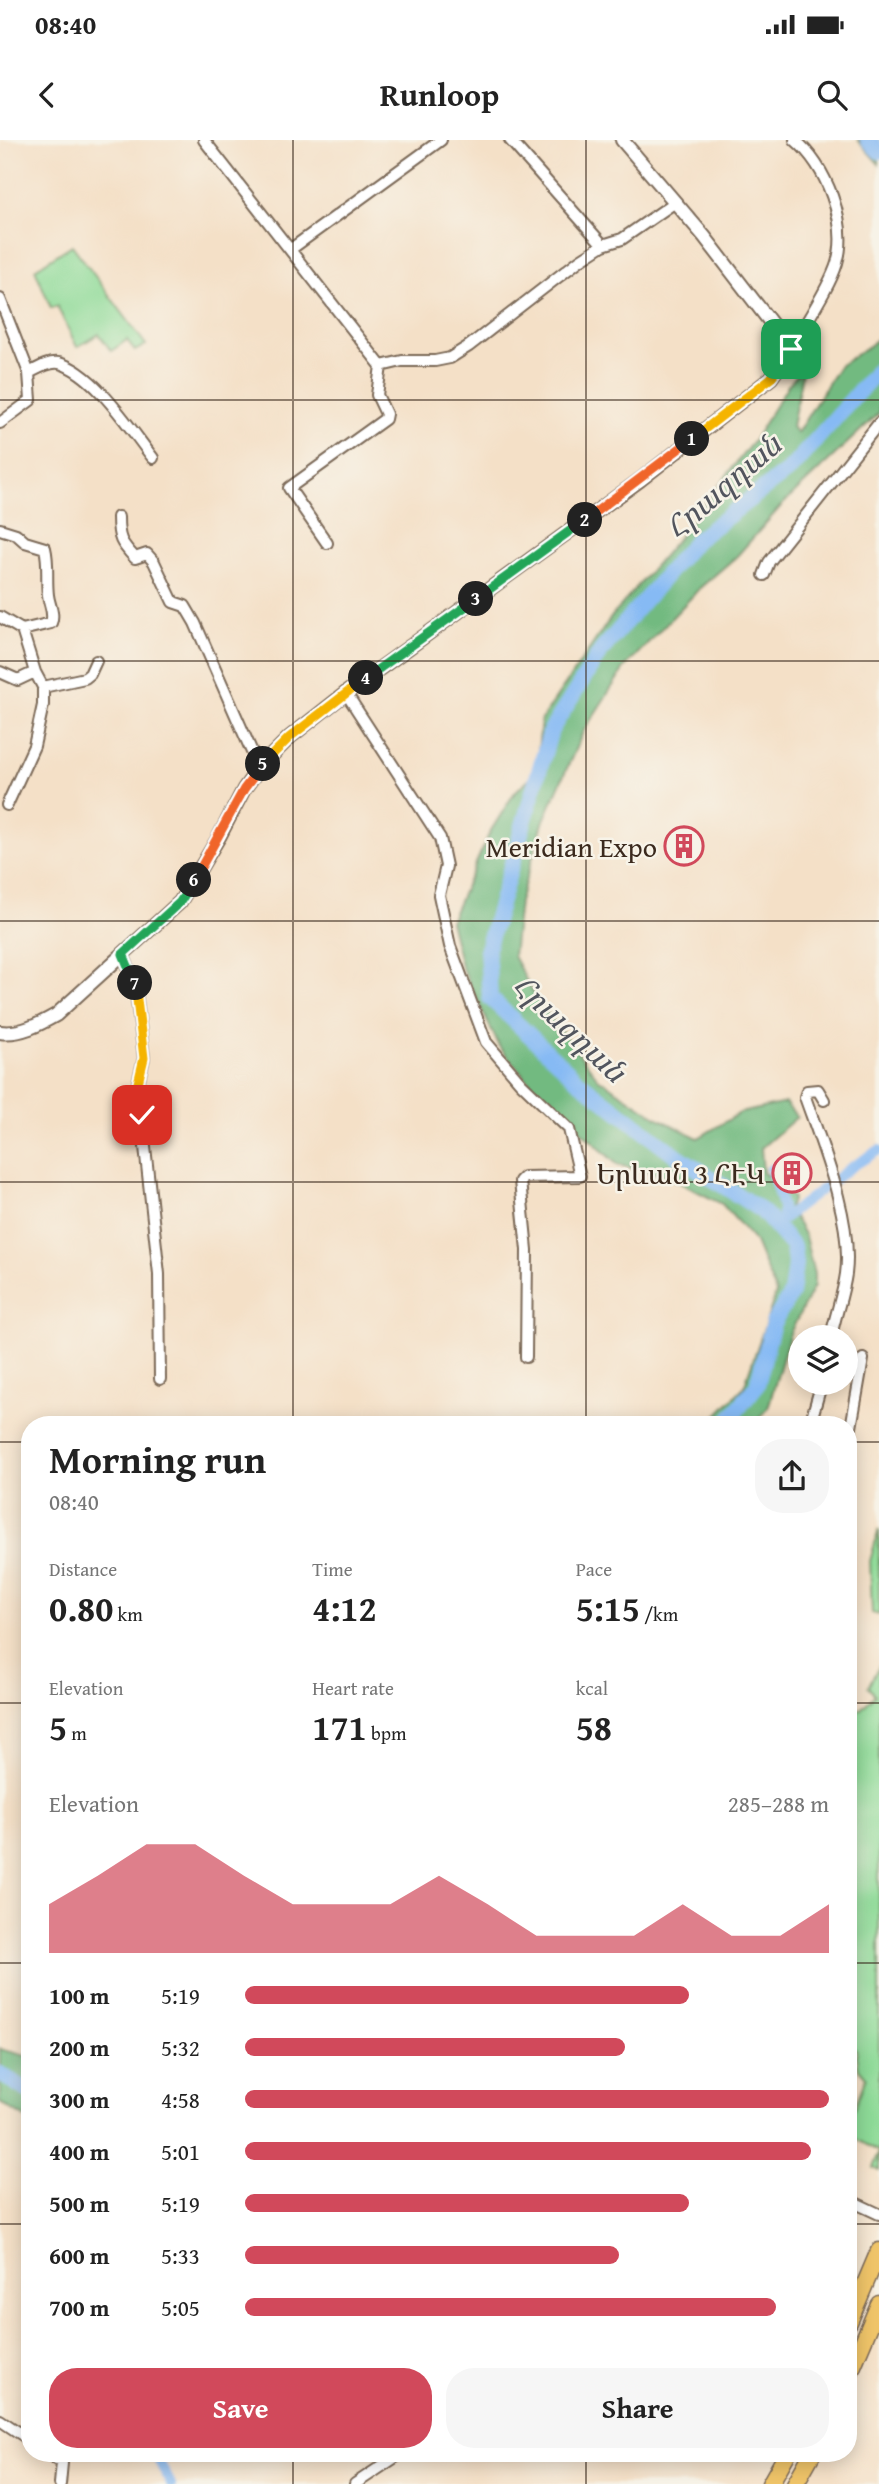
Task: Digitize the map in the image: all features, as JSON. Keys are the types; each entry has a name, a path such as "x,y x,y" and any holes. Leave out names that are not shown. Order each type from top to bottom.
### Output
{"main road":[{"path":"857,2307 875,2276 879,2251"},
{"path":"857,2313 866,2307 876,2310 857,2356"},
{"path":"770,2484 782,2462"},
{"path":"795,2484 807,2462"}],"street":[{"path":"204,140 382,366 377,395 386,414 385,419 289,488 327,543"},
{"path":"291,249 441,140"},
{"path":"510,140 603,245"},
{"path":"622,140 704,236 791,349"},
{"path":"0,1032 35,1027 56,1015 180,902 258,768 290,737 345,693 640,480 771,378 791,349 837,262 839,232 826,177 795,140"},
{"path":"382,366 402,361 450,358 580,260 603,245 622,239 674,203"},
{"path":"0,299 29,373 31,400 0,423"},
{"path":"29,373 50,363 59,363 94,383 153,458"},
{"path":"764,575 769,562 879,423"},
{"path":"118,517 121,544 135,558 147,554 154,562 173,602 185,606 190,614 258,768"},
{"path":"0,529 16,534 24,542 45,548 48,562 48,596 53,617 51,623 22,630"},
{"path":"0,617 22,630 43,687 41,718 34,746 7,805"},
{"path":"43,687 85,678 96,661"},
{"path":"0,672 18,680 36,673"},
{"path":"345,693 440,838 446,866 439,895 450,946 486,1042 521,1083 569,1129 580,1176 534,1176 524,1177 520,1181 527,1250 526,1357"},
{"path":"123,954 135,984 144,1058 138,1083 159,1274 160,1379"},
{"path":"824,1100 818,1090 807,1091 805,1097 843,1216 847,1250 846,1276 834,1325"},
{"path":"853,1416 863,1359"},
{"path":"812,1416 818,1395"},
{"path":"857,2204 879,2214"},
{"path":"0,2420 21,2435"},
{"path":"60,2484 61,2462"},
{"path":"355,2484 388,2462"}],"green space":[{"path":"858,140 879,140 879,164"},
{"path":"72,245 146,345 135,351 127,340 111,351 99,334 77,347 57,306 51,308 35,269"},
{"path":"879,336 879,413 781,506 737,556 701,587 625,667 583,732 544,820 519,902 513,956 537,1000 598,1078 658,1118 698,1138 740,1113 785,1103 797,1117 761,1148 763,1172 793,1198 789,1208 805,1236 814,1274 814,1286 794,1325 788,1325 788,1340 768,1408 762,1416 716,1416 744,1387 776,1293 754,1240 722,1204 667,1176 618,1165 538,1092 500,1048 461,966 450,921 490,832 515,792 531,777 538,752 541,720 612,616 679,537 754,440 788,385 803,368 792,427 797,433 839,366 872,344"},
{"path":"879,1529 879,1615 872,1613 870,1561"},
{"path":"879,1665 879,2152 857,2140 857,2101 866,2077 859,2069 857,2056 857,1708 860,1710 875,1695 868,1687"},
{"path":"0,2049 21,2055 21,2115 0,2102"},
{"path":"879,2152 879,2171 873,2168"}],"waterway":[{"name":"Հրազդան","path":"868,140 879,151"},
{"name":"Հրազդան","path":"732,1416 757,1385 773,1323 791,1294 795,1264 793,1247 762,1211 673,1153 577,1080 490,998 487,949 551,730 601,651 695,541 790,469 879,369"},
{"path":"775,1225 850,1168 879,1150"},
{"path":"782,1220 782,1207 771,1169 788,1165"},
{"name":"Հրազդան","path":"0,2074 21,2087"},
{"path":"159,2462 171,2484"}],"place":[{"name":"Meridian Expo","path":"684,846"},
{"name":"Երևան 3 ՀԷԿ","path":"792,1173"}],"route":[{"path":"142,1115 138,1083 144,1058 135,984 123,954 180,902 258,768 290,737 345,693 640,480 771,378 791,349"}]}
